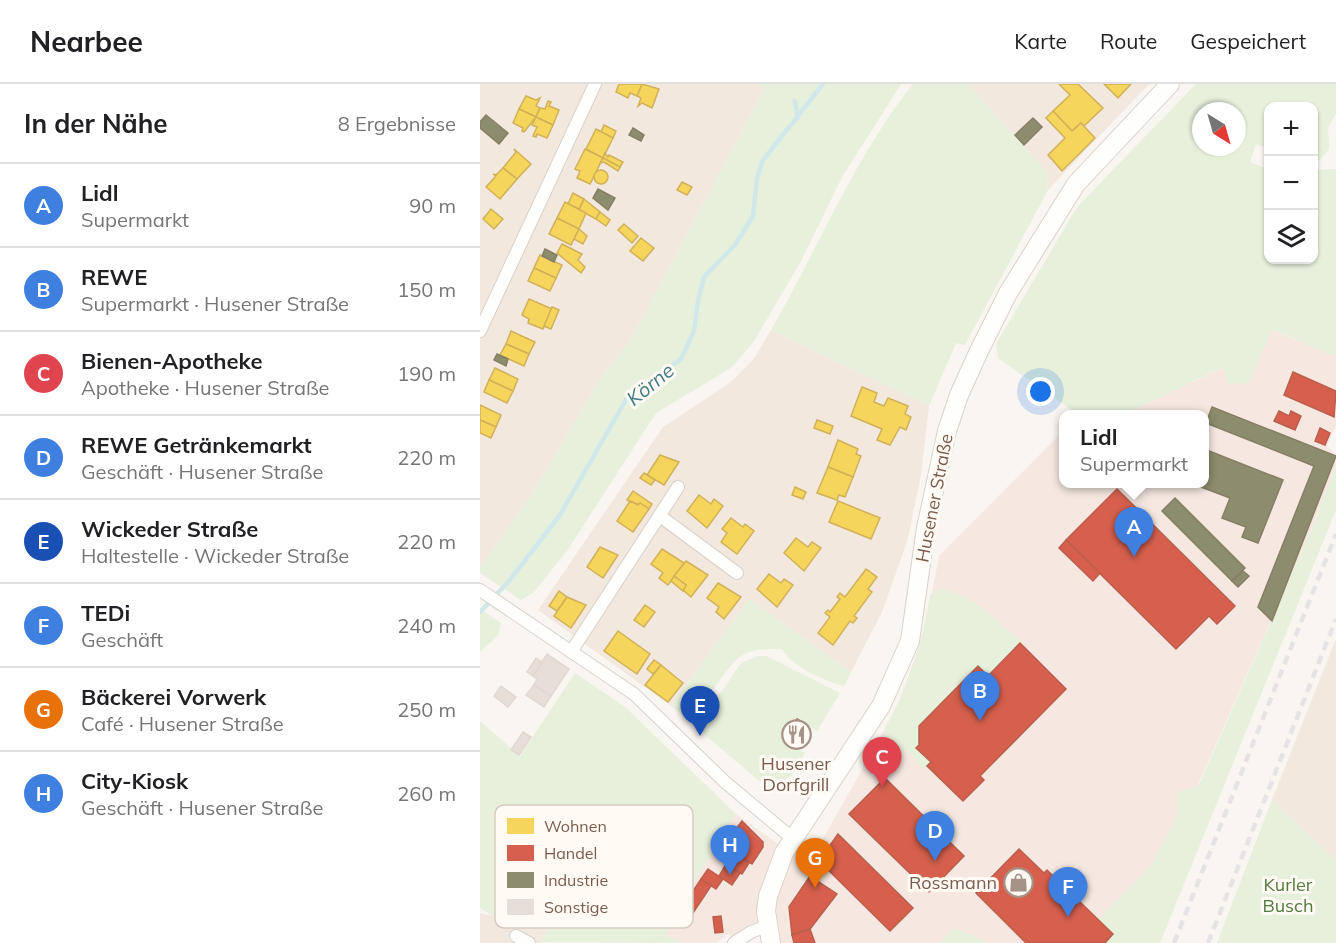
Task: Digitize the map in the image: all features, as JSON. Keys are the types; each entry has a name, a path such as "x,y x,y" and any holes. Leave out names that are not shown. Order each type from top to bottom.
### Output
{"street":[{"path":"480,331 595,84"},
{"name":"Husener Straße","path":"769,934 768,896 792,838 867,728 898,673 910,641 926,528 947,431 959,395 988,331 1008,293 1076,183 1170,84"},
{"path":"571,652 678,487"},
{"path":"660,516 737,573"},
{"path":"480,590 654,711 725,782 792,838"},
{"path":"735,943 751,932 769,934"},
{"path":"516,936 529,943"}],"shaded area":[{"path":"480,84 756,84 765,88 630,341 604,373 532,494 480,568"},
{"path":"968,84 1149,84 1048,190 1047,172"},
{"path":"1271,329 1336,357 1336,426 1327,446 1336,454 1336,466 1312,528 1198,785 1132,943 988,943 955,928 940,943 772,943 769,925 736,941 728,934 716,943 682,943 658,932 661,928 693,928 693,879 736,814 808,865 897,708 925,630 939,556 1059,435 1059,488 1209,488 1209,410 1133,410 1224,367"},
{"path":"771,330 929,406 921,475 907,542 882,612 851,672 749,599 671,706 538,610 663,427 731,382 753,360"},
{"path":"1336,639 1336,861 1272,800"},
{"path":"480,913 495,917 495,928 513,928 518,931 520,928 549,928 540,943 480,943"}],"green space":[{"path":"756,84 901,84 842,177 801,261 753,343 731,368 656,413 567,551 533,593 521,600 480,573 480,568 532,494 604,373 630,341 765,88"},
{"path":"913,84 968,84 1047,172 1048,190 965,345 956,343 929,406 771,330 855,173 892,112"},
{"path":"1196,84 1336,84 1336,113 1328,128 1329,149 1320,160 1318,159 1318,102 1264,102 1264,147 1256,144 1250,162 1264,167 1264,264 1318,264 1318,170 1336,169 1336,357 1272,329 1249,383 1228,384 1223,367 1133,410 1071,410 998,358 996,344 1077,207"},
{"path":"1336,466 1336,510 1160,943 1105,943 1098,919 1156,860 1154,858 1178,815 1177,793 1199,785 1312,528"},
{"path":"939,589 951,591 973,601 1020,641 988,676 979,667 916,748 931,762 924,769 906,750 898,751 887,741 884,730 913,665 930,595"},
{"path":"749,599 851,672 844,686 828,681 801,667 793,662 782,649 755,651 738,658 709,694 706,689 701,689 697,693 702,701 685,717 671,706"},
{"path":"480,609 501,623 498,635 480,652"},
{"path":"758,656 766,656 840,693 817,731 798,720 784,741 805,753 793,774 771,791 692,724 725,687 741,663"},
{"path":"575,673 625,707 736,814 715,844 718,846 693,882 693,805 495,805 495,917 480,908 480,721 520,756"},
{"name":"Kurler Busch","path":"1272,800 1336,861 1336,943 1217,943"},
{"path":"549,928 671,928 666,935 682,943 540,942"},
{"path":"955,928 988,943 940,943"}],"building: Wohnen":[{"path":"619,84 642,84 637,96 630,93 628,98 616,92"},
{"path":"642,84 659,89 652,108 642,103 638,106 641,98 637,96"},
{"path":"1059,84 1078,84 1103,108 1084,126 1081,123 1072,131 1053,111 1070,95"},
{"path":"1104,84 1131,84 1118,98"},
{"path":"526,96 536,100 540,98 536,106 540,108 536,117 519,109"},
{"path":"548,101 551,102 549,106 559,110 553,125 536,117 540,108 545,109"},
{"path":"519,109 536,117 524,132 523,128 513,123"},
{"path":"1053,111 1072,131 1081,123 1095,138 1062,171 1048,155 1065,138 1046,118"},
{"path":"536,117 553,125 547,138 537,134 536,137 533,136 537,127 532,125"},
{"path":"604,125 616,131 613,138 601,132"},
{"path":"596,129 613,138 603,158 586,149"},
{"path":"514,149 531,164 517,179 503,168 516,152"},
{"path":"585,149 603,158 590,184 577,178 580,171 575,169"},
{"path":"605,153 608,157 609,155 623,162 620,167 603,158"},
{"path":"603,158 620,167 618,171 604,162 600,163"},
{"path":"503,168 517,179 500,199 486,187 496,176 493,174 496,175"},
{"path":"601,170 606,172 608,177 606,182 601,184 596,182 594,177 596,172"},
{"path":"682,182 692,187 687,195 677,190"},
{"path":"573,193 584,199 579,209 568,204"},
{"path":"584,199 600,212 596,219 579,210"},
{"path":"565,202 586,213 579,229 557,218"},
{"path":"491,209 503,219 494,229 483,219"},
{"path":"600,212 610,220 606,226 596,219"},
{"path":"557,218 579,229 571,245 549,234"},
{"path":"624,224 638,236 632,243 618,230"},
{"path":"579,229 587,236 583,244 574,239"},
{"path":"641,238 654,248 643,261 630,251"},
{"path":"562,244 582,254 578,260 585,267 581,273 557,253"},
{"path":"540,255 562,265 556,278 534,268"},
{"path":"534,268 556,278 550,291 528,281"},
{"path":"529,299 552,309 543,329 528,323 529,319 522,315"},
{"path":"552,307 559,310 551,329 544,326"},
{"path":"511,331 535,342 529,354 506,344"},
{"path":"506,344 529,354 524,366 500,355"},
{"path":"495,368 518,379 513,391 489,380"},
{"path":"489,380 513,391 507,403 484,392"},
{"path":"862,387 877,393 874,402 884,406 888,398 908,406 905,414 911,417 906,430 900,427 890,445 877,440 882,429 851,416"},
{"path":"480,405 501,415 496,427 480,420"},
{"path":"480,420 496,427 491,438 480,433"},
{"path":"817,420 833,426 830,434 814,428"},
{"path":"838,440 858,449 856,454 861,456 853,477 828,467"},
{"path":"660,455 679,462 664,485 647,475"},
{"path":"828,467 853,477 845,497 839,495 837,500 817,493"},
{"path":"644,473 655,480 651,485 640,478"},
{"path":"795,487 806,492 803,499 792,495"},
{"path":"633,491 652,504 649,509 627,500"},
{"path":"699,495 711,504 714,499 723,506 707,528 687,511"},
{"path":"630,501 638,505 640,503 649,509 633,532 617,521"},
{"path":"838,501 880,518 871,539 829,522"},
{"path":"731,518 743,527 745,524 754,531 737,554 721,542 727,533 722,529"},
{"path":"796,538 808,547 812,542 821,548 804,571 784,553"},
{"path":"600,547 618,555 603,578 587,567"},
{"path":"662,549 684,563 668,585 659,578 663,573 651,564"},
{"path":"686,561 708,575 691,597 683,590 686,585 674,576"},
{"path":"866,569 877,577 868,589 872,592 854,616 857,618 853,623 850,621 833,645 818,633 830,617 825,613 828,610 830,612 840,599 837,597 840,593 845,597"},
{"path":"769,574 781,583 784,579 793,585 777,607 757,589"},
{"path":"674,576 686,585 683,591 671,581"},
{"path":"718,583 741,597 724,619 716,612 719,607 707,598"},
{"path":"559,591 567,597 557,611 549,606"},
{"path":"567,597 586,605 571,628 554,616"},
{"path":"645,605 655,612 644,627 634,620"},
{"path":"618,631 650,654 637,674 604,651"},
{"path":"654,660 661,665 653,674 647,669"},
{"path":"661,665 683,683 668,702 645,685"}],"building: Handel":[{"path":"1293,372 1336,391 1334,417 1284,395"},
{"path":"1279,411 1289,416 1291,411 1301,416 1295,430 1274,421"},
{"path":"1320,428 1330,433 1325,445 1315,441"},
{"path":"1117,489 1235,606 1217,624 1209,616 1176,649 1066,540"},
{"path":"1066,540 1100,573 1093,581 1059,548"},
{"path":"1020,643 1066,689 980,776 984,780 963,801 927,766 931,762 916,748 919,745 919,726 978,666 988,676"},
{"name":"Husener Dorfgrill","path":"797,719 808,726 795,748 784,741"},
{"path":"885,778 964,856 929,892 849,814"},
{"path":"742,821 763,842 763,847 752,864 736,854 743,842 733,833"},
{"path":"838,834 913,908 890,931 819,861"},
{"path":"1019,849 1044,873 1047,870 1113,934 1105,943 1026,943 976,893"},
{"path":"736,854 749,863 742,874 728,866"},
{"path":"726,864 740,873 732,885 719,876"},
{"path":"708,869 723,879 716,889 701,879"},
{"path":"810,876 837,894 810,929 792,935 789,907"},
{"path":"701,879 711,886 693,913 693,891"},
{"path":"721,916 723,932 715,933 713,917"},
{"path":"810,929 815,943 794,943 792,935"}],"building: Industrie":[{"path":"486,115 508,133 499,144 480,128 480,122"},
{"path":"1033,118 1042,127 1024,145 1015,135"},
{"path":"633,128 644,135 641,141 629,135"},
{"path":"598,189 615,198 608,210 593,198"},
{"path":"545,249 557,255 554,262 542,256"},
{"path":"497,354 508,359 506,366 494,360"},
{"path":"1212,407 1336,456 1272,621 1258,607 1314,466 1209,424"},
{"path":"1209,451 1283,480 1258,543 1242,537 1246,527 1222,518 1230,498 1204,488 1209,488"},
{"path":"1175,498 1245,568 1232,581 1162,511"},
{"path":"1243,571 1249,576 1238,587 1232,581"}],"building: Sonstige":[{"path":"547,654 569,669 551,696 534,685 537,679 533,676"},
{"path":"536,658 542,662 533,676 527,672"},
{"path":"534,685 551,696 544,707 526,695"},
{"path":"501,686 516,697 508,707 494,696"},
{"path":"523,732 531,737 519,755 511,750"}],"waterway":[{"name":"Körne","path":"480,612 509,581 560,515 627,398 681,359 694,331 704,277 735,245 753,216 757,178 763,160 823,84"},
{"path":"795,101 798,118"}],"railway":[{"path":"1174,943 1336,534"},
{"path":"1208,943 1336,619"}],"place":[{"name":"Lidl","path":"1134,557"},
{"name":"REWE","path":"980,721"},
{"name":"Husener Dorfgrill","path":"796,734"},
{"name":"Wickeder Straße","path":"700,736"},
{"name":"Bienen-Apotheke","path":"882,787"},
{"name":"REWE Getränkemarkt","path":"935,861"},
{"name":"City-Kiosk","path":"730,875"},
{"name":"Rossmann","path":"1018,882"},
{"name":"Bäckerei Vorwerk","path":"815,888"},
{"name":"TEDi","path":"1068,917"}]}
